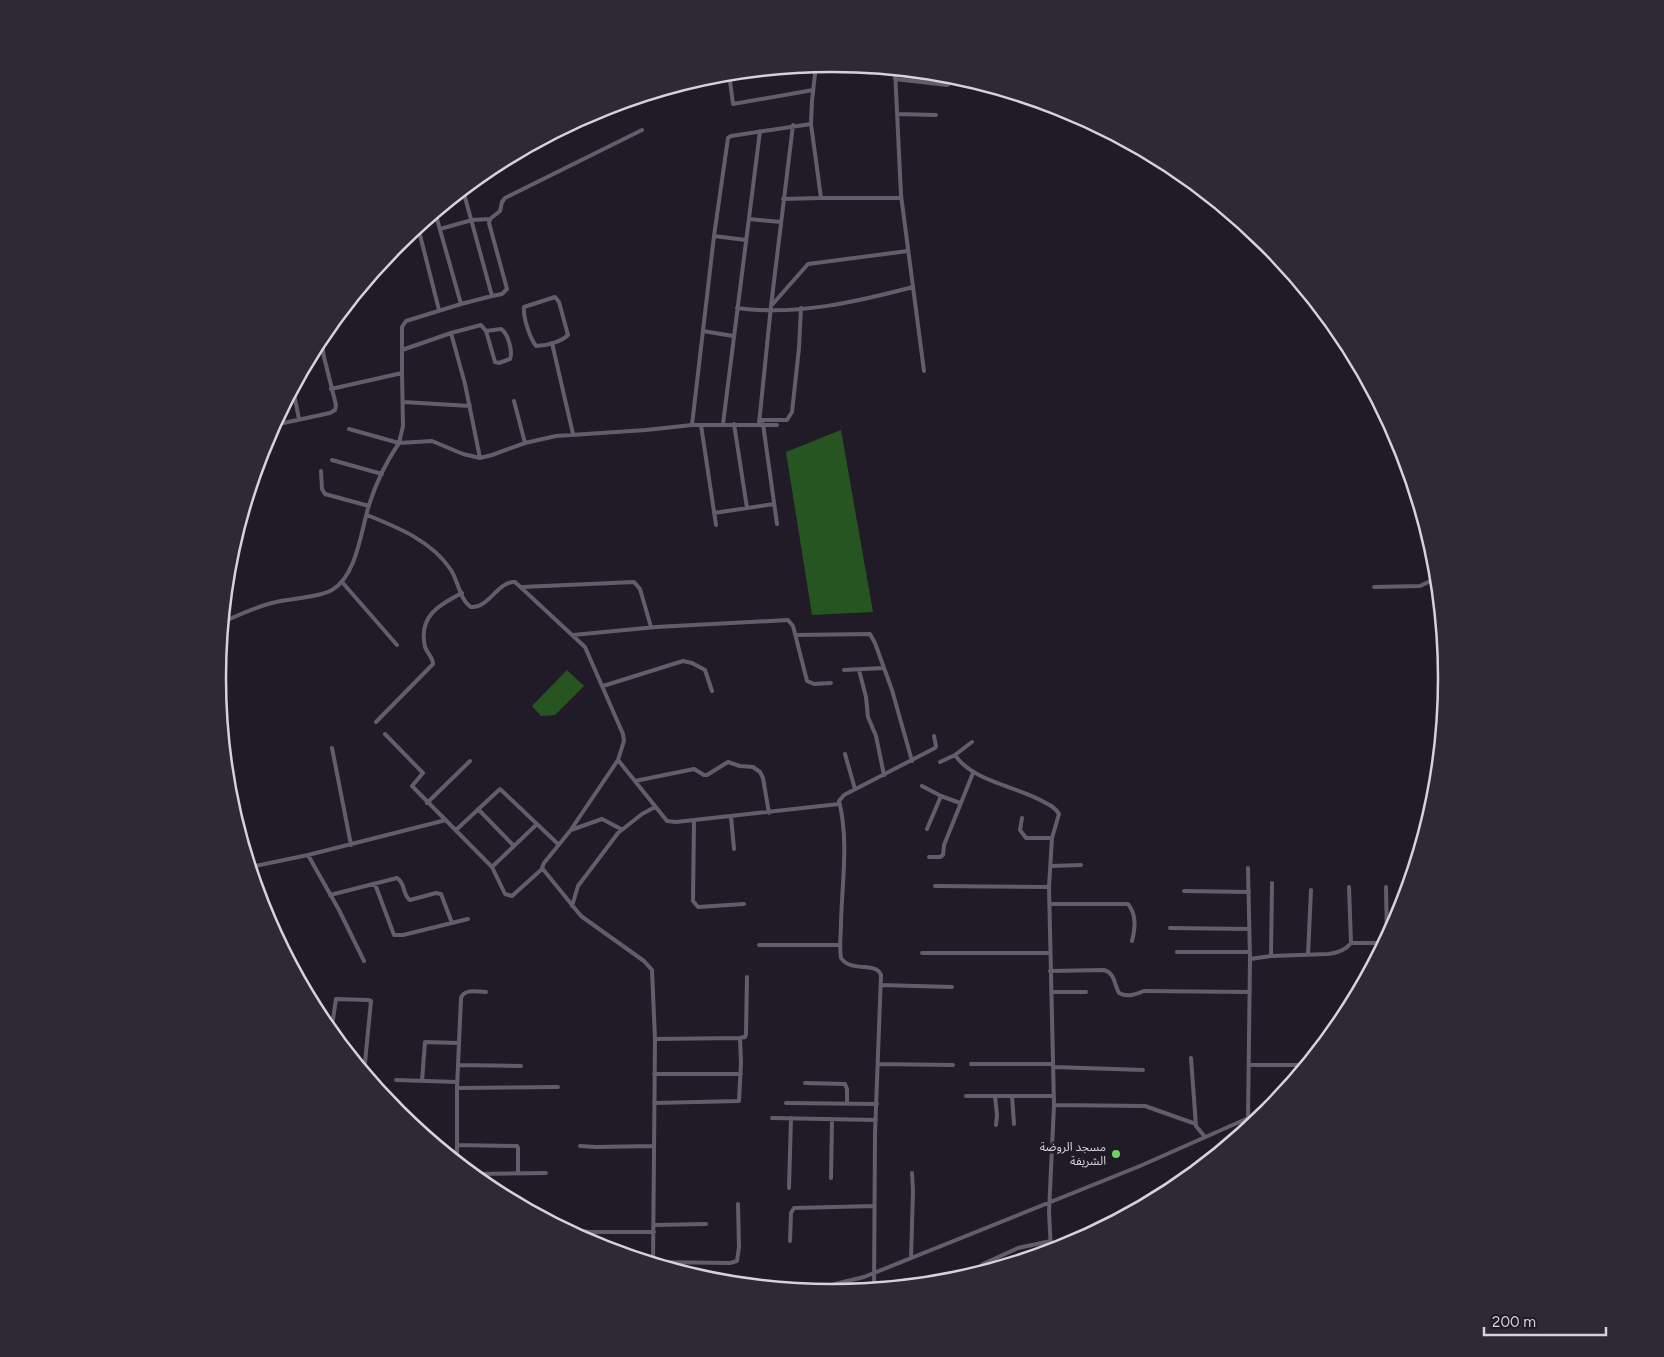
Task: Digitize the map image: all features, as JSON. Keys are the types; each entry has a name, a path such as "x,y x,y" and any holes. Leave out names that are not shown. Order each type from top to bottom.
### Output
{"street":[{"path":"815,73 811,124 821,198"},
{"path":"924,370 901,198 895,79 949,84"},
{"path":"730,82 733,104 813,90"},
{"path":"897,114 936,115"},
{"path":"692,425 714,236 728,138 760,130 811,124"},
{"path":"777,524 760,423 783,199 793,125"},
{"path":"440,229 472,220 490,219 499,213 502,202 509,196 642,130"},
{"path":"723,424 760,130"},
{"path":"465,197 492,296"},
{"path":"783,199 901,198"},
{"path":"748,218 781,222"},
{"path":"438,219 461,304"},
{"path":"229,620 275,602 326,593 342,582 350,569 369,506 382,474 399,443 403,426 402,327 406,321 439,310 502,294 508,289 490,227 490,219"},
{"path":"420,234 439,310"},
{"path":"714,236 746,240"},
{"path":"771,308 808,264 908,251"},
{"path":"737,308 801,308 851,302 913,287"},
{"path":"555,297 559,302 568,333 565,338 552,343 538,346 534,344 524,309 526,306 555,297"},
{"path":"349,429 399,443 432,441 464,454 480,458 525,443 556,436 692,425 760,423 787,420 792,412 801,308"},
{"path":"402,350 451,333 480,326 486,331 495,362 499,363 510,360 512,354 505,331 501,329 486,331"},
{"path":"703,331 733,336"},
{"path":"451,333 470,406 480,458"},
{"path":"552,343 573,434"},
{"path":"282,423 330,413 335,410 336,405 323,349"},
{"path":"331,389 402,373"},
{"path":"295,398 299,419"},
{"path":"514,401 525,443"},
{"path":"403,402 470,406"},
{"path":"760,423 777,424"},
{"path":"734,424 747,508"},
{"path":"701,425 716,525"},
{"path":"332,460 382,474"},
{"path":"321,471 322,489 325,494 369,506"},
{"path":"714,512 774,504"},
{"path":"366,515 403,530 424,543 446,563 468,606 476,607 509,582 515,582 522,586 585,647 603,686 624,741 618,760 570,830 544,863 542,869 510,896 503,891 492,867 412,786 423,773 385,734"},
{"path":"1374,587 1420,586 1430,581"},
{"path":"342,582 397,645"},
{"path":"522,586 634,582 640,590 651,627"},
{"path":"376,722 433,664 434,661 426,650 424,642 428,618 437,607 462,593"},
{"path":"573,635 651,627 788,620 793,624 807,680 814,684 831,683"},
{"path":"795,635 868,633 875,642 884,668 912,761"},
{"path":"603,686 683,661 692,662 705,670 712,691"},
{"path":"844,670 884,668"},
{"path":"859,670 866,697 868,717 876,736 884,774"},
{"path":"874,1283 874,1206 881,975 877,969 851,966 843,960 840,945 845,856 839,799 936,747 934,736"},
{"path":"940,762 955,755 972,742"},
{"path":"332,748 351,845"},
{"path":"845,754 855,789"},
{"path":"955,755 964,766 974,773 1037,798 1057,810 1059,814 1052,838 1049,888 1054,1105 1050,1203 1051,1241 1018,1248 981,1266"},
{"path":"618,760 669,822 839,804"},
{"path":"427,802 470,761"},
{"path":"635,781 694,769 707,775 728,762 740,766 753,767 760,772 769,812"},
{"path":"929,857 940,857 943,855 944,845 974,773"},
{"path":"922,786 960,803"},
{"path":"456,830 497,790 501,789 558,844"},
{"path":"927,829 941,796"},
{"path":"572,907 578,886 621,829 655,807"},
{"path":"478,808 514,846"},
{"path":"731,816 734,849"},
{"path":"1022,818 1020,830 1026,838 1052,838"},
{"path":"570,830 602,819 621,829"},
{"path":"256,866 351,845 446,820"},
{"path":"694,820 694,904 698,907 744,904"},
{"path":"492,867 537,824"},
{"path":"308,855 364,961"},
{"path":"1051,866 1081,865"},
{"path":"841,1284 854,1281 1050,1203 1140,1166 1248,1118 1250,952 1248,868"},
{"path":"542,869 572,907 594,926 650,967 653,978 655,1039 653,1257"},
{"path":"330,895 399,879 402,882 407,898 412,900 440,893 452,923"},
{"path":"1270,956 1272,883"},
{"path":"375,884 394,935 468,919"},
{"path":"934,886 1049,888"},
{"path":"1250,959 1270,956 1337,953 1346,949 1351,942 1349,886"},
{"path":"1386,887 1387,922"},
{"path":"1308,955 1311,890"},
{"path":"1184,891 1249,892"},
{"path":"1050,904 1128,904 1133,912 1134,919 1132,941"},
{"path":"1170,928 1249,928"},
{"path":"1351,942 1378,943"},
{"path":"759,945 840,945"},
{"path":"1177,952 1250,952"},
{"path":"922,953 1050,953"},
{"path":"1050,971 1108,971 1119,992 1126,995 1135,995 1144,991 1250,992"},
{"path":"655,1039 745,1037 747,977"},
{"path":"881,985 952,988"},
{"path":"457,1152 457,1082 462,995 466,992 486,992"},
{"path":"1051,992 1086,992"},
{"path":"333,1022 336,999 371,1001 365,1064"},
{"path":"654,1103 737,1102 739,1099 741,1074 740,1038"},
{"path":"422,1081 425,1042 459,1043"},
{"path":"1191,1058 1196,1124 1198,1130 1205,1137"},
{"path":"878,1064 952,1065"},
{"path":"971,1064 1053,1065 1143,1070"},
{"path":"1249,1065 1298,1065"},
{"path":"458,1066 521,1066"},
{"path":"654,1074 741,1074"},
{"path":"396,1080 457,1082"},
{"path":"805,1083 845,1084 847,1104"},
{"path":"457,1088 558,1087"},
{"path":"966,1096 1053,1096"},
{"path":"995,1096 996,1125"},
{"path":"1012,1096 1014,1124"},
{"path":"786,1103 877,1104"},
{"path":"1054,1105 1145,1106 1196,1124"},
{"path":"772,1118 876,1120"},
{"path":"789,1188 791,1118"},
{"path":"831,1178 832,1119"},
{"path":"456,1145 517,1146 518,1173"},
{"path":"580,1146 653,1146"},
{"path":"911,1258 912,1172"},
{"path":"484,1174 546,1173"},
{"path":"672,1263 730,1263 737,1261 739,1247 738,1204"},
{"path":"790,1241 791,1213 794,1208 874,1206"},
{"path":"654,1225 706,1224"},
{"path":"585,1231 654,1232"}],"green space":[{"path":"841,430 873,612 812,615 786,452"},
{"path":"567,670 584,686 555,715 541,716 532,706"}],"place":[{"name":"مسجد الروضة الشريفة","path":"1116,1154"}]}
